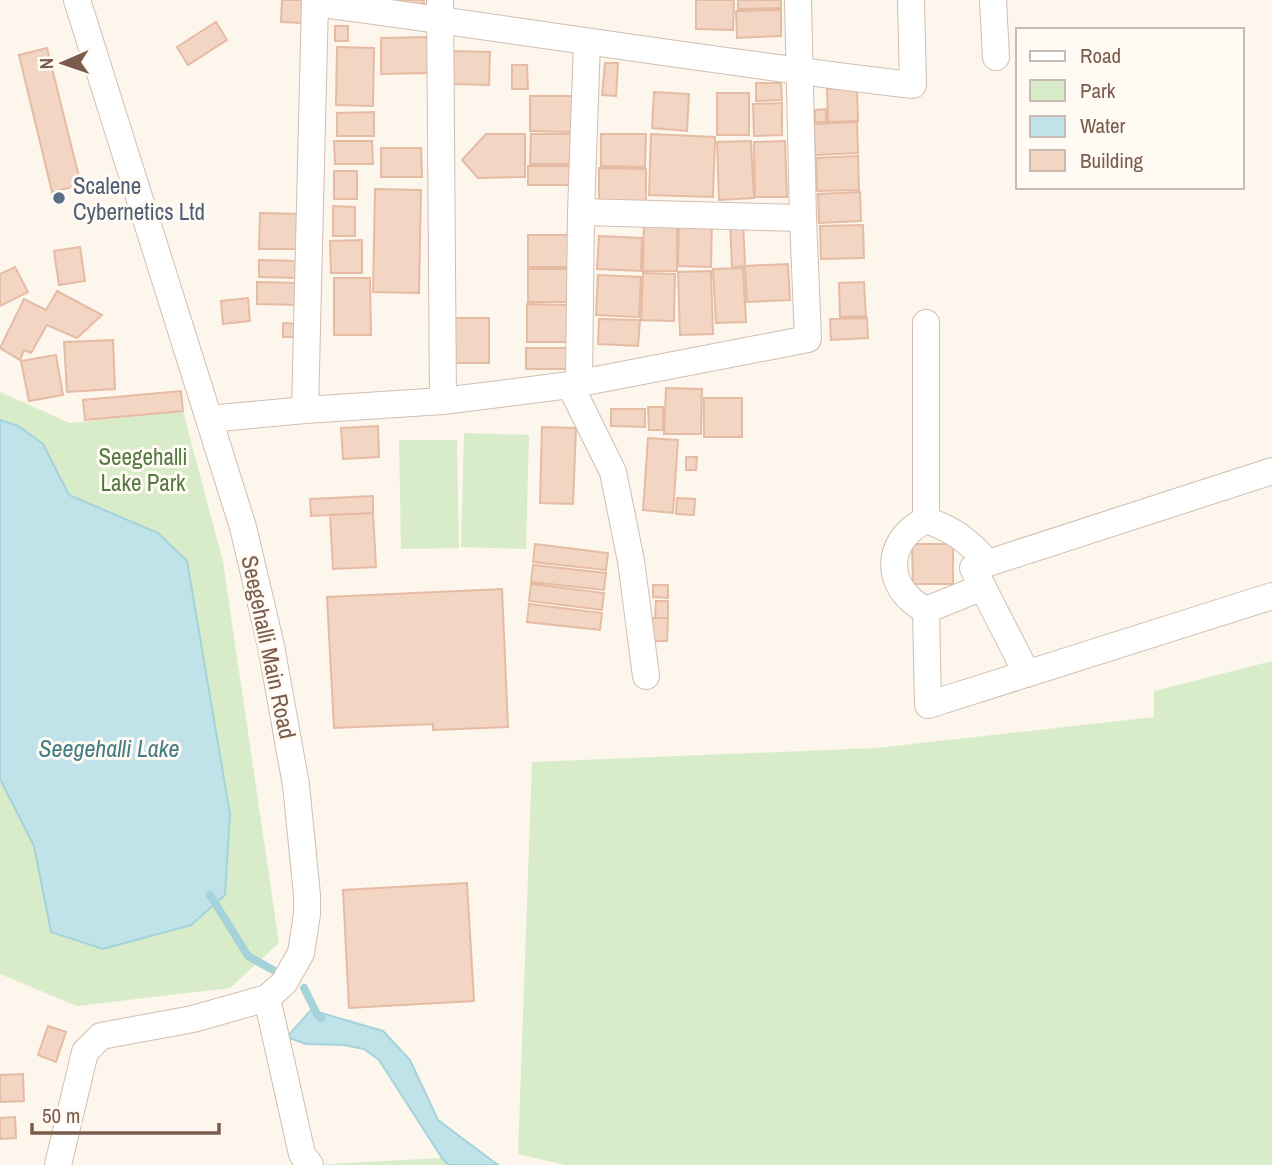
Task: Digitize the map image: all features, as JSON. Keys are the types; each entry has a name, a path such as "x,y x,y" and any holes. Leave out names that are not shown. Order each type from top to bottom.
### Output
{"street":[{"name":"Seegehalli Main Road","path":"77,0 243,527 271,646 296,785 307,914 301,953 284,983 267,998"},
{"path":"209,419 443,401 575,384 808,339 798,0"},
{"path":"305,410 315,2 440,10 587,42 914,85 911,0"},
{"path":"993,0 996,57"},
{"path":"440,10 443,401"},
{"path":"587,42 575,384 613,472 631,561 646,676"},
{"path":"581,212 803,218"},
{"path":"926,323 926,520"},
{"path":"926,610 985,575 1272,471"},
{"path":"926,610 906,597 895,575 894,563 900,541 916,525 926,520 955,532 973,546 1027,674"},
{"path":"926,610 929,705 1272,596"},
{"path":"58,1165 85,1052 102,1036 193,1019 267,998 302,1154 310,1165"}],"green space":[{"name":"Seegehalli Lake Park","path":"0,392 70,423 183,411 223,562 279,943 230,988 77,1006 0,974 0,779 34,846 51,932 158,533 69,495 43,444 18,426 0,420"},
{"path":"464,433 529,435 526,549 461,547"},
{"path":"399,440 457,440 459,548 401,549"},
{"path":"1272,661 1272,1165 565,1165 518,1154 532,762 876,748 1154,717 1154,691"},
{"path":"442,1158 449,1165 311,1165"}],"water":[{"name":"Seegehalli Lake","path":"0,420 18,426 43,444 69,495 158,533 187,561 230,814 225,895 191,925 103,949 51,932 34,846 0,779"},
{"path":"311,1010 383,1031 410,1060 438,1120 498,1165 449,1165 379,1060 364,1049 344,1045 306,1044 287,1037"}],"building":[{"path":"282,0 303,0 302,23 281,22"},
{"path":"424,0 424,4 379,2"},
{"path":"696,0 734,0 733,30 696,29"},
{"path":"738,0 781,0 781,8 738,9"},
{"path":"781,10 781,36 737,38 736,11"},
{"path":"216,22 227,40 188,65 177,47"},
{"path":"335,26 348,26 348,41 335,41"},
{"path":"428,37 428,73 381,74 381,38"},
{"path":"337,47 374,48 373,106 336,105"},
{"path":"47,48 81,185 52,192 19,55"},
{"path":"453,51 490,52 489,85 452,84"},
{"path":"605,63 618,63 616,96 602,95"},
{"path":"512,65 527,65 528,89 512,89"},
{"path":"756,83 781,83 782,100 756,101"},
{"path":"857,88 858,121 828,122 827,89"},
{"path":"654,92 689,94 687,131 652,128"},
{"path":"717,93 749,93 749,135 717,135"},
{"path":"530,96 575,96 574,132 530,131"},
{"path":"782,103 782,135 754,136 753,104"},
{"path":"826,109 826,122 815,122 815,110"},
{"path":"374,112 374,136 337,136 337,113"},
{"path":"857,122 858,153 815,155 814,124"},
{"path":"486,134 525,134 525,177 478,178 462,160"},
{"path":"531,134 574,134 573,164 530,164"},
{"path":"601,134 646,134 645,167 601,166"},
{"path":"651,134 715,137 713,197 649,195"},
{"path":"334,141 372,141 373,164 335,164"},
{"path":"751,141 754,198 719,200 717,142"},
{"path":"785,141 787,197 755,197 754,142"},
{"path":"381,148 421,148 422,177 381,177"},
{"path":"858,156 859,190 817,191 816,158"},
{"path":"528,166 572,166 572,185 528,185"},
{"path":"599,168 646,169 646,202 599,201"},
{"path":"334,171 357,171 357,199 334,199"},
{"path":"375,189 421,190 419,293 373,292"},
{"path":"860,192 861,221 819,223 818,194"},
{"path":"333,206 355,207 355,236 333,236"},
{"path":"260,213 303,214 302,249 259,249"},
{"path":"644,218 677,218 677,271 643,271"},
{"path":"679,219 712,220 711,267 678,266"},
{"path":"743,220 745,266 732,267 730,221"},
{"path":"863,225 864,258 821,259 820,226"},
{"path":"528,235 570,235 570,267 528,267"},
{"path":"599,236 642,238 641,271 597,269"},
{"path":"362,240 362,273 331,273 330,241"},
{"path":"80,247 85,281 59,285 54,251"},
{"path":"259,260 298,261 298,278 259,277"},
{"path":"788,264 790,300 747,302 745,266"},
{"path":"15,267 28,292 0,306 0,274"},
{"path":"743,268 746,322 716,323 713,269"},
{"path":"528,269 569,269 569,302 528,302"},
{"path":"711,271 713,334 680,335 678,272"},
{"path":"643,273 675,274 674,321 641,320"},
{"path":"598,275 641,277 639,317 596,315"},
{"path":"334,278 370,278 371,335 334,335"},
{"path":"257,282 299,283 298,305 257,304"},
{"path":"864,282 866,316 840,317 839,283"},
{"path":"57,291 102,315 77,338 47,325 31,353 24,350 20,360 0,348 24,299 46,310"},
{"path":"248,298 250,321 223,324 221,301"},
{"path":"527,304 569,305 569,342 527,342"},
{"path":"453,318 489,318 489,363 452,363"},
{"path":"867,318 868,338 831,340 830,319"},
{"path":"599,319 640,320 638,346 598,344"},
{"path":"283,323 301,324 301,337 283,337"},
{"path":"113,340 115,389 67,392 64,342"},
{"path":"526,348 570,348 570,369 526,369"},
{"path":"56,355 63,395 29,401 21,361"},
{"path":"666,388 702,389 701,434 664,434"},
{"path":"181,391 183,411 85,420 83,400"},
{"path":"704,398 742,398 742,437 704,437"},
{"path":"648,407 663,407 663,430 649,430"},
{"path":"611,409 645,409 645,427 611,426"},
{"path":"378,426 379,457 343,459 341,428"},
{"path":"542,427 576,428 573,504 540,503"},
{"path":"648,438 678,440 673,513 643,510"},
{"path":"686,457 697,457 696,470 686,470"},
{"path":"373,496 373,513 311,516 310,499"},
{"path":"677,498 695,499 694,515 676,514"},
{"path":"373,513 376,567 333,569 330,515"},
{"path":"535,544 608,553 606,570 533,562"},
{"path":"912,544 953,544 953,584 913,584"},
{"path":"533,565 606,573 604,590 531,582"},
{"path":"531,584 604,593 602,610 529,601"},
{"path":"653,585 668,585 668,598 653,597"},
{"path":"502,589 508,727 433,730 433,724 334,728 327,597"},
{"path":"656,601 668,601 668,618 655,618"},
{"path":"529,604 602,613 600,630 527,622"},
{"path":"651,618 668,618 667,641 650,641"},
{"path":"467,883 474,1001 349,1008 343,890"},
{"path":"48,1026 66,1032 56,1062 38,1055"},
{"path":"23,1074 24,1101 0,1102 0,1075"},
{"path":"15,1117 16,1138 0,1139 0,1118"}],"waterway":[{"path":"210,895 248,956 280,974"},
{"path":"304,988 321,1018"}],"place":[{"name":"Scalene Cybernetics Ltd","path":"59,198"}]}
